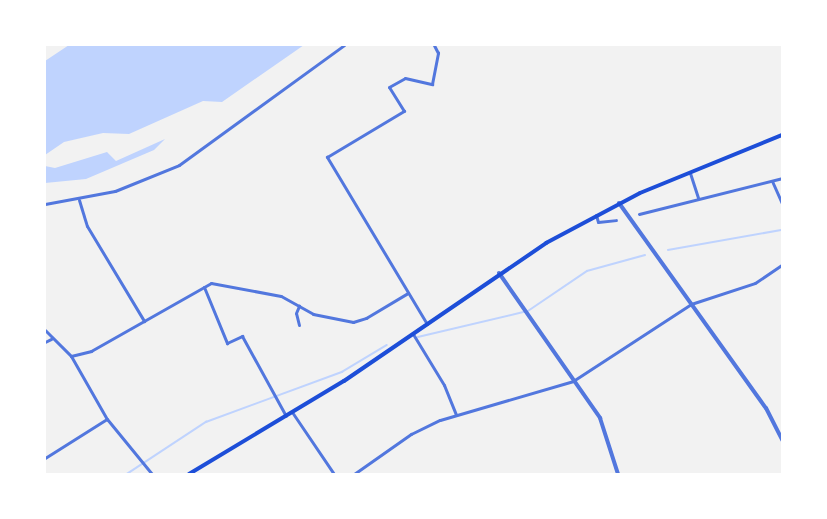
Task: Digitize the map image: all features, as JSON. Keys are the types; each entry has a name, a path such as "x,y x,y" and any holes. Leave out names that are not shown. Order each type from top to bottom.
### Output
{"main road":[{"path":"189,474 286,416 427,324 499,273 596,215 689,172 782,135"}],"street":[{"path":"45,204 79,200 130,186 179,165 344,45"},
{"path":"427,324 327,158 404,111 389,87 405,78 432,84 438,53 434,45"},
{"path":"689,172 698,198"},
{"path":"639,214 782,178"},
{"path":"772,181 782,203"},
{"path":"79,200 87,226 144,321"},
{"path":"618,203 766,408 782,440"},
{"path":"596,215 598,222 616,220"},
{"path":"354,474 411,434 456,415 573,381 691,304 755,283 782,265"},
{"path":"499,273 600,418 618,474"},
{"path":"71,356 91,351 214,283 241,286 286,298 313,314 358,322 408,293"},
{"path":"204,287 227,343 242,336 286,416"},
{"path":"299,306 296,313 299,325"},
{"path":"45,330 51,339 71,356 107,419 152,474"},
{"path":"413,333 444,385 456,415"},
{"path":"45,342 51,339"},
{"path":"292,412 334,474"},
{"path":"45,458 107,419"}],"water":[{"path":"69,45 304,45 222,102 203,101 129,134 103,133 64,142 45,155 45,61"},
{"path":"165,139 154,150 86,179 45,183 45,166 55,168 107,152 116,161"}],"waterway":[{"path":"668,250 782,230"},
{"path":"528,311 587,271 645,255"},
{"path":"418,337 524,312"},
{"path":"127,474 206,422 342,372 387,345"}]}
